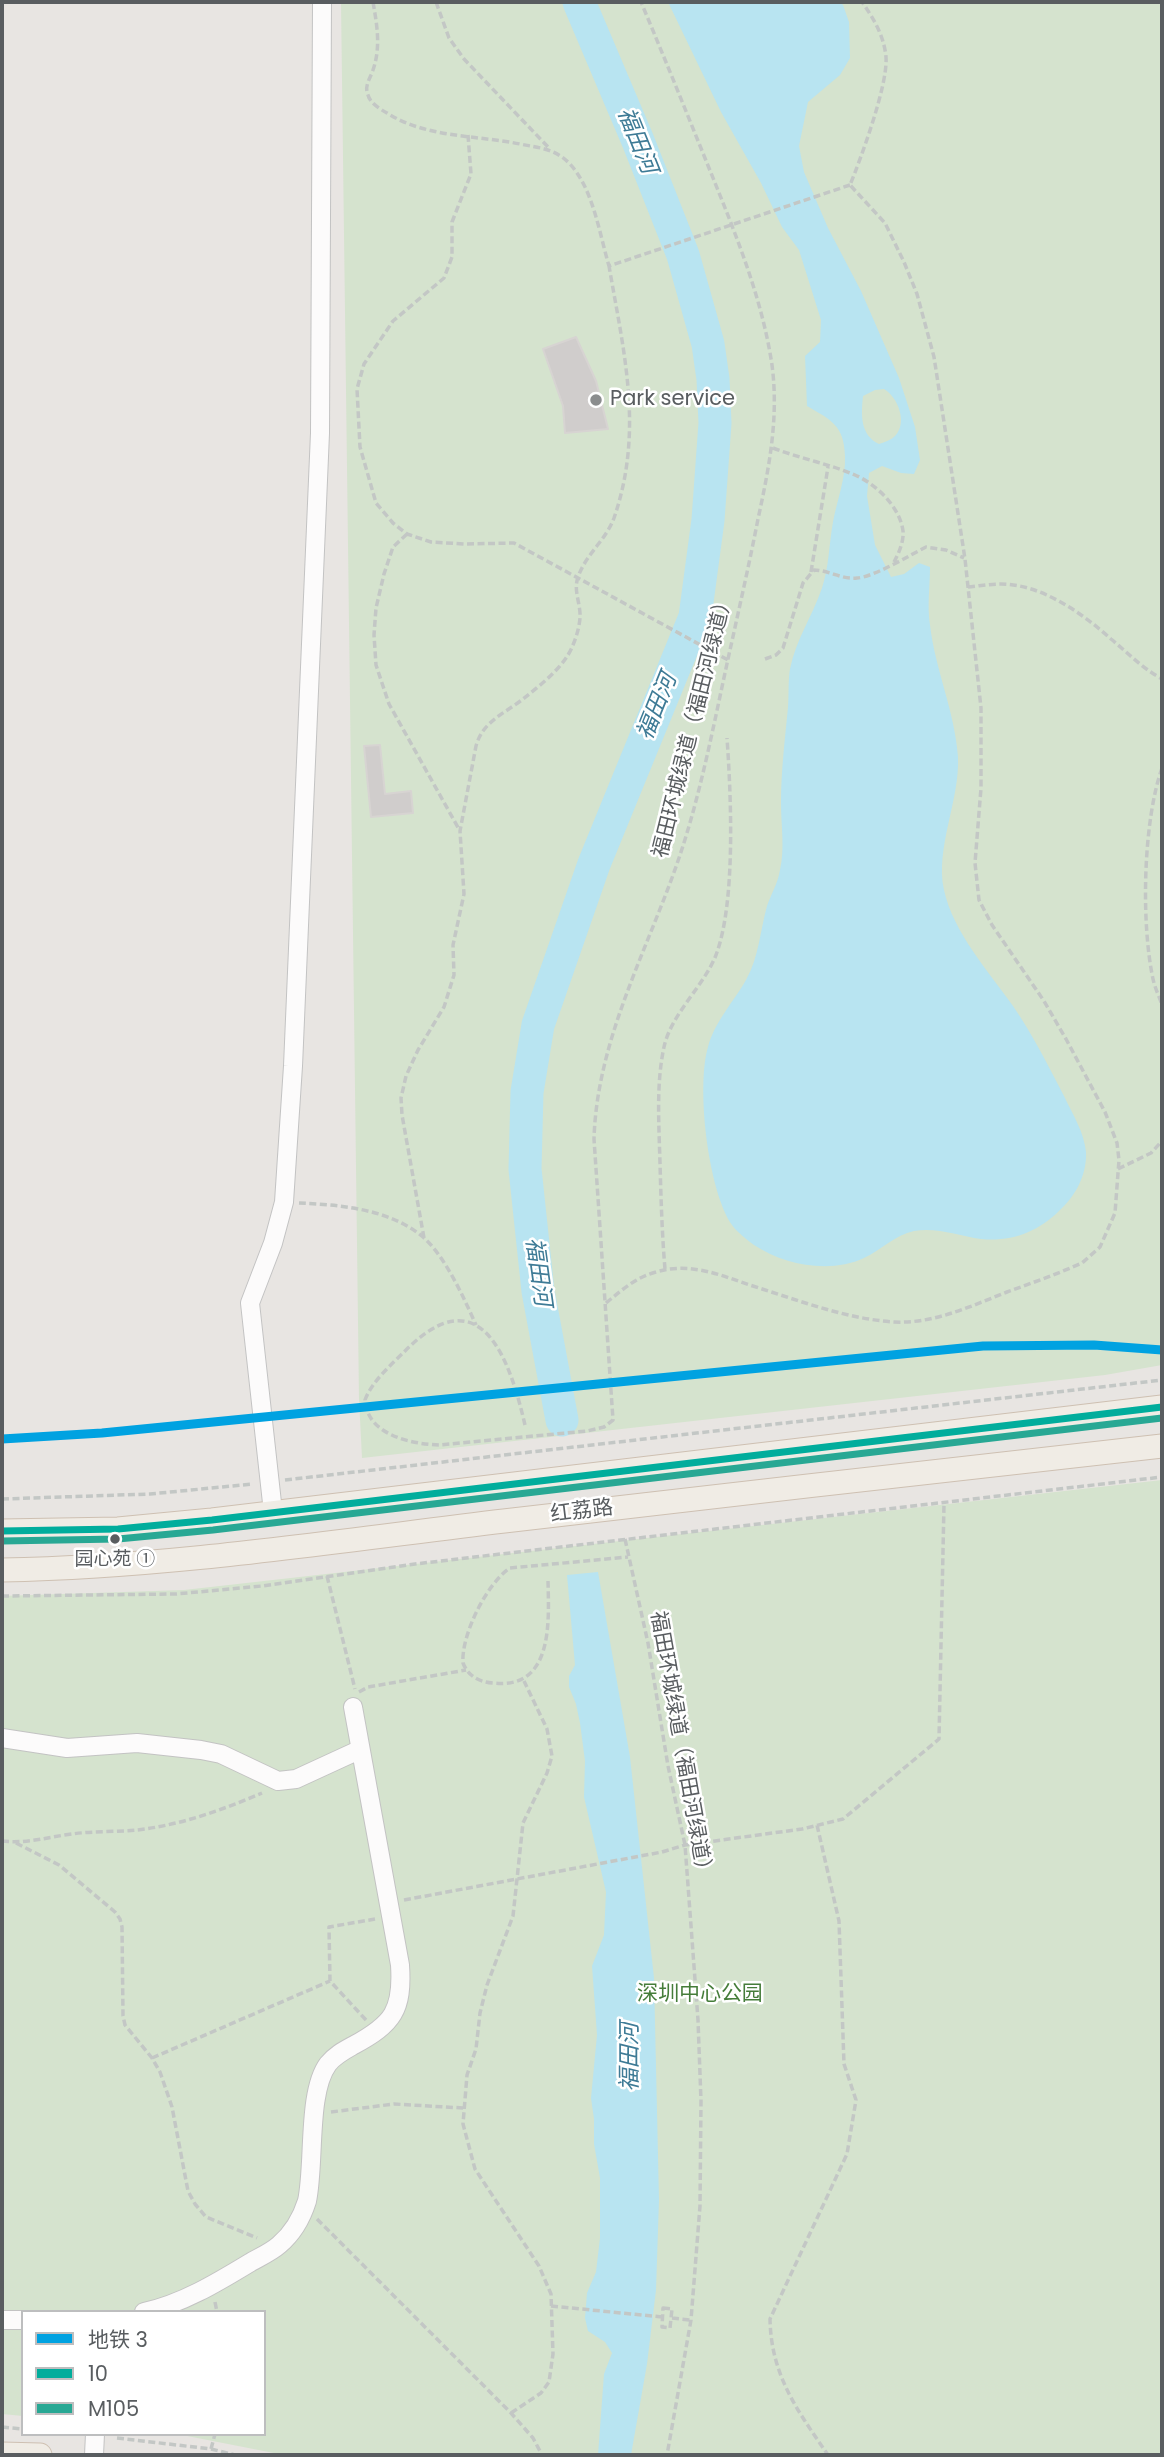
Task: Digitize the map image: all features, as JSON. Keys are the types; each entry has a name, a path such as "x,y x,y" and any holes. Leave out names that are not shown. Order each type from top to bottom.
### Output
{"main road":[{"name":"红荔路","path":"2,1531 118,1529 1162,1407"},
{"name":"红荔路","path":"2,1570 82,1568 183,1560 1162,1446"},
{"path":"2,2454 40,2455"}],"street":[{"path":"274,1512 250,1303 273,1243 284,1202 293,1066 320,433 322,2"},
{"path":"153,2310 217,2283 278,2246 290,2233 304,2211 309,2191 319,2085 328,2064 345,2050 377,2033 393,2016 401,1992 400,1965 359,1750 355,1701"},
{"path":"2,1738 67,1748 137,1743 201,1749 221,1755 278,1781 296,1779 359,1750"},
{"path":"2,2320 21,2320"},
{"path":"94,2455 95,2436"}],"path":[{"path":"373,2 378,49 366,89 369,99 383,111 406,123 433,132 551,149"},
{"path":"424,1238 401,1098 410,1068 444,1007 454,975 453,945 464,894 460,831 470,768 479,734 487,724 523,699 553,673 566,658 575,641 580,617 576,600 577,578 590,552 613,521 624,484 631,413 627,363 609,266 584,185 569,163 551,149 464,59 449,38 436,2"},
{"name":"福田环城绿道（福田河绿道）","path":"477,1327 461,1321 445,1322 419,1337 367,1394 366,1406 374,1421 392,1436 431,1445 604,1427 613,1420 594,1139 595,1111 600,1081 618,1020 681,854 699,787 772,448 774,392 766,330 754,287 732,225 641,2"},
{"path":"850,185 860,161 886,60 873,17 862,2"},
{"path":"468,135 471,174 452,222 452,257 444,278 393,321 364,364 357,389 360,447 376,503 393,523 407,534 431,542 514,542 728,660"},
{"path":"609,266 850,185"},
{"path":"606,1303 638,1278 665,1269 683,1268 709,1270 829,1310 878,1320 913,1322 935,1318 1082,1263 1100,1247 1115,1213 1118,1152 1113,1128 1056,1021 992,925 979,900 975,863 981,788 981,708 965,559 934,357 927,326 904,262 885,223 850,185"},
{"path":"772,448 855,475 879,491 899,518 903,531 894,562"},
{"path":"810,574 828,467"},
{"path":"407,534 393,547 381,586 374,635 376,665 389,704 460,831"},
{"path":"765,659 776,655 783,648 803,583 814,570 856,579 894,562 904,561 926,547 946,550 965,559"},
{"path":"968,587 1003,584 1046,595 1084,618 1162,679"},
{"path":"665,1269 659,1135 659,1093 664,1045 716,955 721,936 727,905 729,858 727,738"},
{"path":"1162,768 1151,817 1147,862 1149,948 1153,978 1162,1005"},
{"path":"1118,1169 1152,1153 1162,1141"},
{"path":"284,1202 340,1207 383,1215 407,1226 424,1238 441,1259 477,1327 499,1349 509,1367 525,1425"},
{"path":"2,1499 150,1494 270,1482 1162,1380"},
{"path":"2,1596 176,1594 262,1586 625,1539 1162,1478"},
{"path":"404,1900 662,1852 685,1845 843,1819 939,1739 944,1504"},
{"name":"福田环城绿道（福田河绿道）","path":"625,1539 648,1643 668,1766 685,1845 696,1985 701,2101 700,2206 691,2320 678,2401 665,2455"},
{"path":"548,1581 548,1624 543,1651 539,1662 524,1681 508,1684 488,1683 466,1670 463,1656 467,1636 485,1595 510,1568 628,1557"},
{"path":"327,1576 355,1701"},
{"path":"355,1701 368,1688 466,1670"},
{"path":"512,2413 541,2393 548,2382 553,2354 551,2294 539,2266 475,2169 463,2124 467,2075 476,2049 487,1985 513,1916 523,1823 547,1773 552,1756 547,1729 524,1681"},
{"path":"2,1841 16,1843 73,1833 137,1830 178,1823 263,1793 278,1781"},
{"path":"817,1825 839,1921 844,2064 856,2100 847,2154 770,2319 770,2339 779,2376 792,2403 828,2455"},
{"path":"16,1843 59,1865 120,1919 125,2025 160,2072 169,2098 188,2191 195,2204 206,2217 278,2246"},
{"path":"377,2033 330,1981 329,1927 391,1917"},
{"path":"152,2058 330,1981"},
{"path":"315,2114 394,2104 464,2108"},
{"path":"304,2211 326,2226 512,2413 533,2438 542,2455"},
{"path":"551,2306 662,2317"},
{"path":"663,2308 672,2309 671,2318 670,2328 662,2327 663,2308"},
{"path":"671,2318 691,2320"},
{"path":"2,2427 21,2429"},
{"path":"211,2449 214,2436"},
{"path":"117,2438 211,2449 235,2455"}],"green space":[{"path":"341,2 1162,2 1162,1365 1105,1375 362,1458 359,1399"},
{"name":"深圳中心公园","path":"1162,1480 1162,2455 284,2455 187,2436 266,2436 266,2310 21,2310 21,2416 2,2414 2,1596 184,1590"}],"water":[{"path":"668,2 840,2 843,5 849,22 850,58 840,75 808,102 799,146 804,172 899,378 915,427 920,460 914,474 901,473 882,466 869,473 867,496 875,545 891,577 904,574 919,563 930,567 930,625 958,757 958,773 943,858 944,890 963,936 1013,1006 1040,1051 1078,1124 1086,1152 1082,1176 1065,1205 1042,1225 1013,1237 992,1240 940,1231 914,1231 851,1263 837,1266 807,1265 779,1258 745,1238 732,1225 716,1188 704,1112 703,1087 708,1047 715,1029 750,971 757,953 767,906 779,875 783,845 781,803 790,669 824,580 845,456 839,430 823,415 807,406 805,356 820,342 821,320 799,250 782,227 721,112","holes":["884,389 900,411 901,424 895,436 879,444 865,430 862,417 863,396 875,390"]},
{"path":"598,1572 630,1757 654,1978 659,2200 656,2290 647,2364 631,2455 598,2455 604,2374 612,2353 605,2342 588,2331 585,2318 587,2293 596,2272 600,2238 600,2178 594,2144 591,2098 597,2035 592,1966 604,1935 606,1892 584,1797 585,1761 580,1723 569,1687 569,1676 575,1665 567,1575"}],"building":[{"path":"576,337 596,381 608,429 565,433 563,406 543,349"},
{"path":"380,745 385,794 411,791 413,813 371,817 364,746"}],"waterway":[{"name":"福田河","path":"562,1420 538,1291 525,1169 527,1092 538,1025 594,864 695,617 708,520 715,423 708,344 683,255 579,2"}],"metro line":[{"name":"3","path":"2,1439 102,1433 983,1346 1094,1345 1162,1350"}],"transit line":[{"name":"10","path":"2,1531 118,1529 212,1520 1162,1407"},
{"name":"M105","path":"2,1541 118,1539 213,1530 1162,1418"}],"place":[{"name":"Park service","path":"596,400"},
{"name":"园心苑 ①","path":"115,1539"}]}
